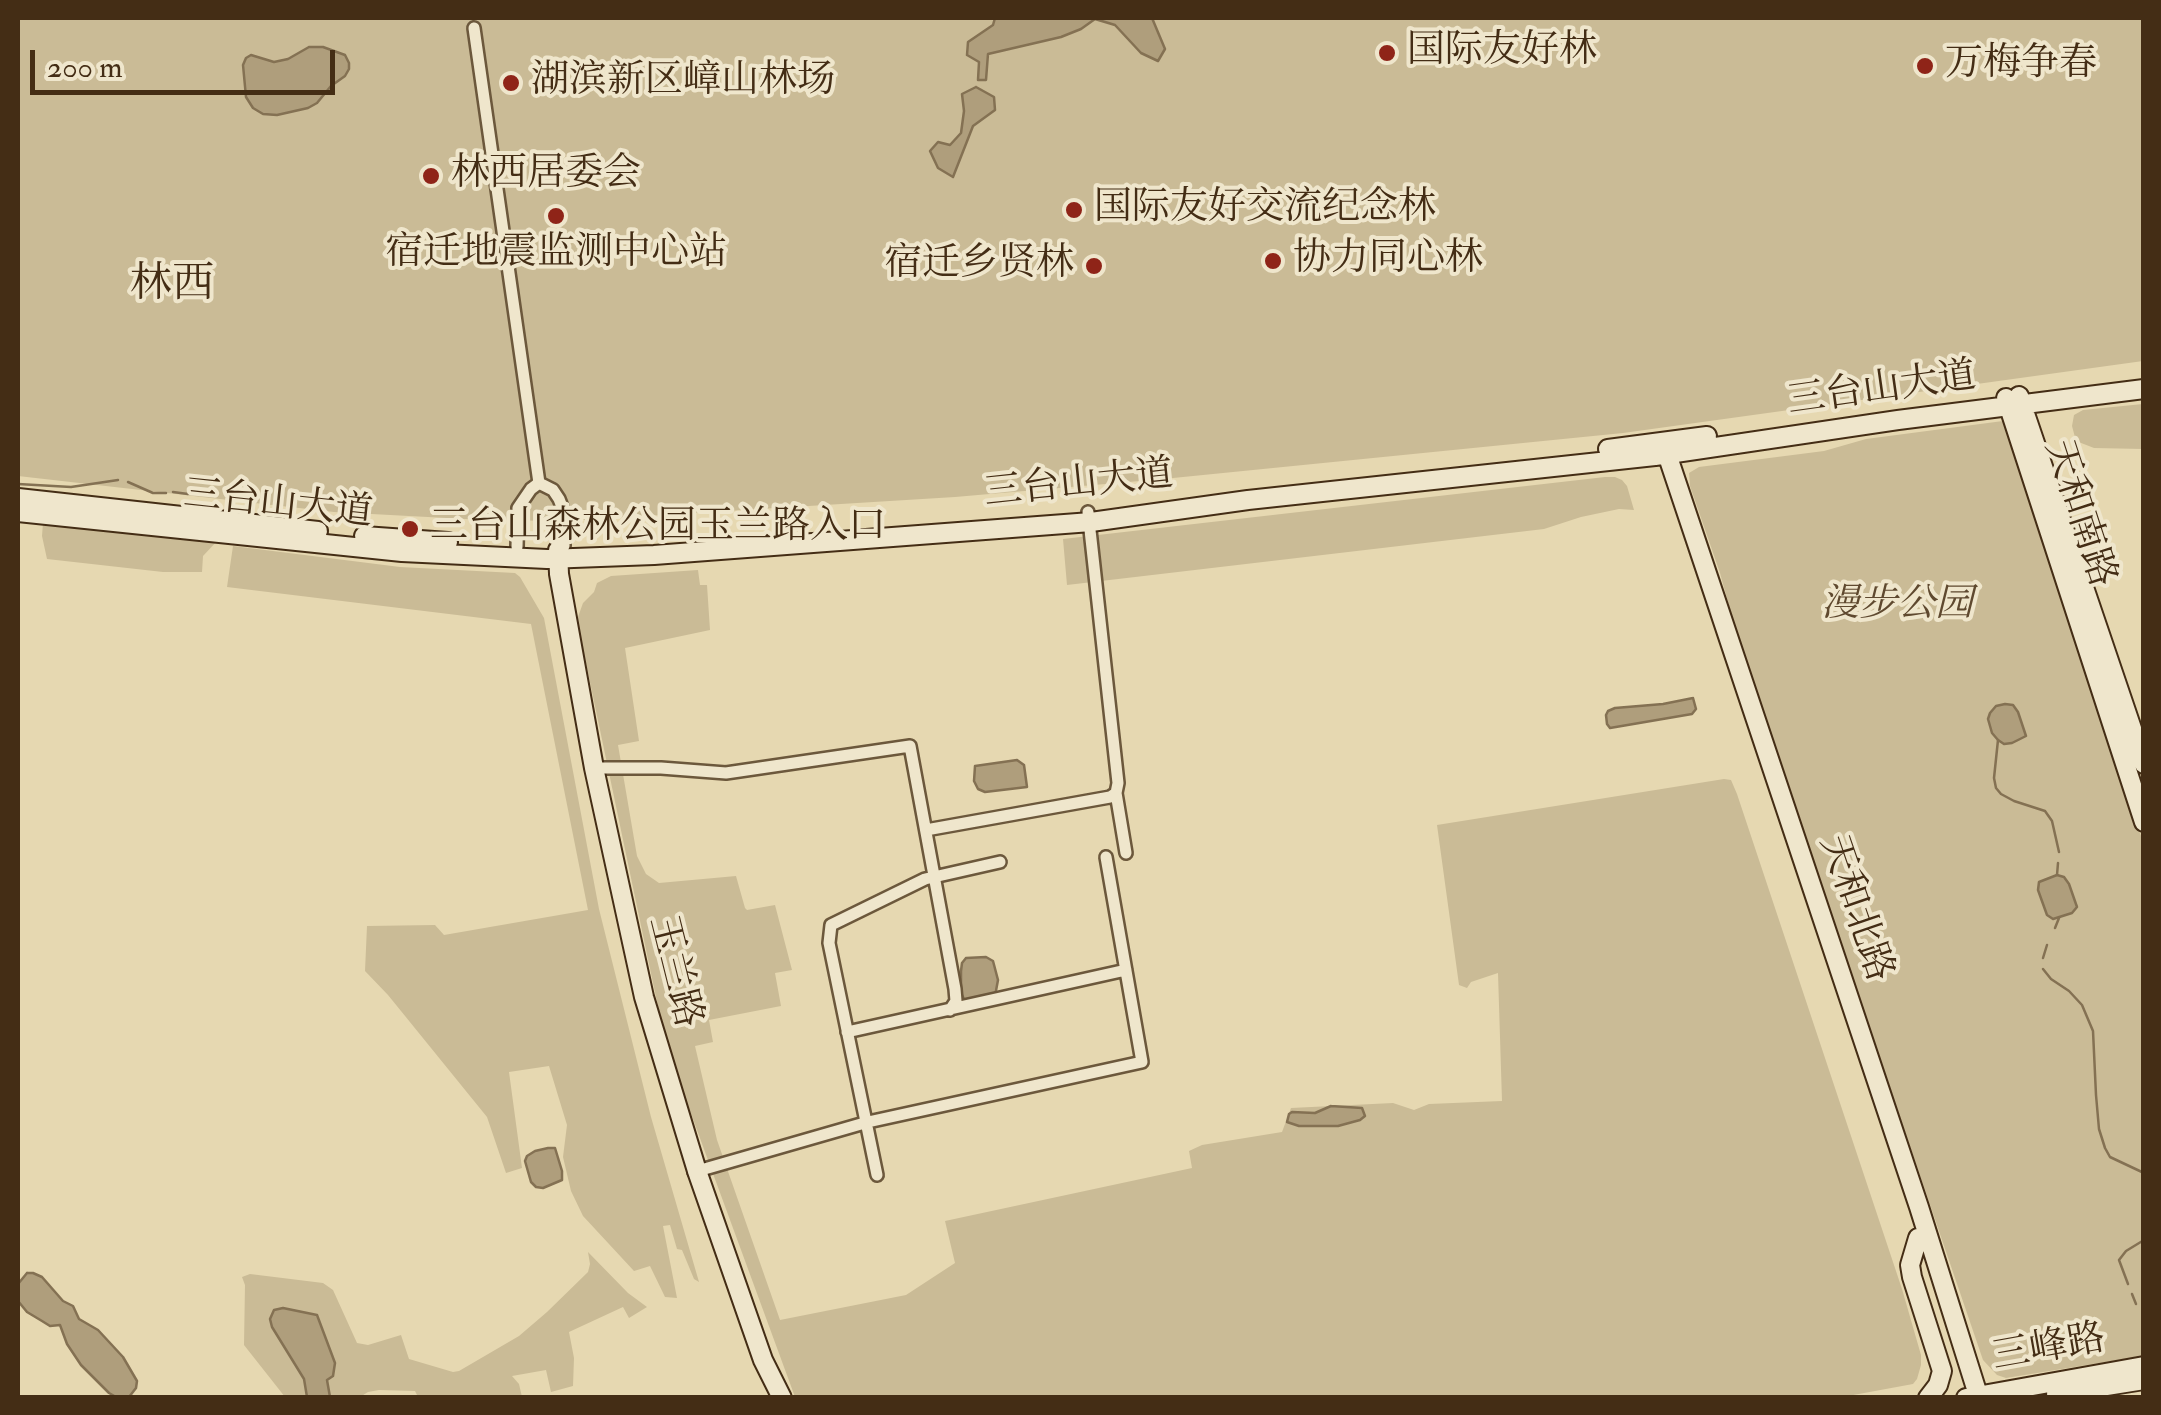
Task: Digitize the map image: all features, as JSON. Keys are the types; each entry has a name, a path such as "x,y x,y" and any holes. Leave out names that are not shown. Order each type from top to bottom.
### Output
{"street":[{"name":"玉兰路","path":"474,28 540,484 553,490 564,512 554,552 591,768 642,1019 757,1365 773,1398"},
{"name":"三台山大道","path":"18,512 373,549 554,552 1088,517 1660,449 2144,380"},
{"name":"三台山大道","path":"2014,401 2144,389"},
{"name":"天和南路","path":"2014,401 2144,764"},
{"name":"天和南路","path":"2014,401 2144,822"},
{"name":"天和北路","path":"1660,449 1972,1397"},
{"name":"天和北路","path":"1660,449 1919,1207 1972,1397"},
{"path":"517,547 518,508 531,489 540,484"},
{"name":"三台山大道","path":"18,498 358,536 554,552"},
{"path":"1088,517 1116,793 1126,854"},
{"path":"591,768 726,773 910,746 956,1001 950,1010"},
{"path":"926,830 1116,793"},
{"path":"693,1172 866,1122 1142,1062 1106,857"},
{"path":"878,1174 828,942 830,925 925,879 1000,862"},
{"path":"847,1032 1126,970"},
{"name":"玉兰路","path":"693,1172 763,1360 782,1398"},
{"path":"1918,1238 1910,1265 1912,1277 1942,1371 1928,1398"},
{"name":"三峰路","path":"1972,1397 2144,1366"},
{"name":"三峰路","path":"2036,1398 2144,1380"}],"green space":[{"path":"18,18 2143,18 2143,361 1623,433 955,497 564,521 334,512 18,476"},
{"path":"2143,404 2143,449 2094,448 2076,441 2074,415 2083,410"},
{"name":"漫步公园","path":"2003,421 2014,443 2143,842 2143,1356 2006,1378 1997,1375 1983,1360 1742,654 1689,473 1699,467 1824,451 1866,439"},
{"path":"1605,477 1622,480 1634,510 1581,517 1544,529 1067,585 1063,539"},
{"path":"43,523 218,540 203,556 202,572 163,572 47,559"},
{"path":"233,546 400,567 515,573 520,577 544,618 599,909 651,1117 699,1282 694,1279 682,1250 677,1249 670,1225 663,1226 677,1298 665,1297 650,1266 634,1271 583,1216 571,1191 563,1157 567,1125 549,1066 509,1072 522,1168 506,1173 487,1117 365,971 367,926 435,925 444,935 588,910 531,624 227,587"},
{"path":"698,570 700,585 707,585 710,630 625,648 639,741 618,745 637,856 646,874 659,883 736,876 747,910 775,905 792,970 775,973 781,1006 709,1020 713,1042 695,1046 717,1140 780,1320 906,1295 955,1263 945,1221 1192,1168 1189,1151 1202,1145 1282,1132 1291,1108 1393,1103 1414,1110 1429,1104 1502,1101 1498,973 1471,982 1467,988 1459,985 1437,825 1724,779 1731,780 1737,794 1902,1289 1921,1355 1917,1379 1913,1384 1837,1398 795,1397 679,1081 661,1021 578,625 583,603 597,583 611,576"},
{"path":"588,1252 647,1307 629,1318 623,1307 569,1332 574,1358 573,1386 551,1392 546,1370 512,1376 522,1397 418,1397 415,1391 379,1390 360,1397 285,1397 244,1345 242,1277 250,1274 323,1283 333,1290 357,1343 368,1345 401,1335 409,1359 459,1371 519,1336 547,1312 588,1272"}],"shaded area":[{"path":"995,18 1152,18 1165,49 1158,61 1141,53 1115,25 1095,19 1061,37 988,54 986,80 978,80 979,62 967,55 968,42 993,25"},
{"path":"309,47 323,47 345,55 349,69 345,76 308,108 277,115 253,108 246,97 246,58 251,55 274,62"},
{"path":"976,87 994,97 995,110 973,126 953,177 938,168 930,151 938,142 950,145 961,133 962,94"},
{"path":"1693,698 1696,709 1692,714 1610,728 1607,724 1608,711 1615,708"},
{"path":"2013,705 2018,712 2026,736 2004,744 1992,733 1988,719 1996,706"},
{"path":"1017,760 1024,765 1027,787 985,792 978,789 975,766"},
{"path":"2057,875 2069,884 2077,907 2072,913 2053,919 2047,915 2038,890 2039,882"},
{"path":"986,957 993,961 998,980 995,996 965,1001 961,971 966,958"},
{"path":"1331,1106 1362,1108 1365,1116 1338,1126 1299,1126 1287,1122 1292,1112 1315,1113"},
{"path":"555,1148 562,1180 536,1187 525,1161 535,1151"},
{"path":"27,1273 42,1277 63,1301 73,1306 79,1319 98,1330 123,1357 137,1381 129,1397 109,1393 81,1365 60,1325 50,1326 27,1312 18,1301 18,1284"},
{"path":"283,1308 317,1315 335,1363 333,1376 327,1380 330,1397 307,1397 304,1379 272,1327 274,1310"}],"waterway":[{"path":"18,484 71,487 118,480"},
{"path":"128,482 153,493 166,493"},
{"path":"173,492 188,494"},
{"path":"1998,740 1996,788 2014,801 2045,811 2052,821 2059,852"},
{"path":"2057,875 2058,863"},
{"path":"2055,928 2059,918"},
{"path":"2043,958 2047,945"},
{"path":"2043,969 2082,1005 2093,1031 2099,1129 2105,1148 2110,1157 2144,1173"},
{"path":"2128,1284 2119,1260 2144,1240"},
{"path":"2132,1294 2136,1304"}],"place":[{"name":"国际友好林","path":"1387,53"},
{"name":"万梅争春","path":"1925,66"},
{"name":"湖滨新区嶂山林场","path":"511,83"},
{"name":"林西居委会","path":"431,176"},
{"name":"国际友好交流纪念林","path":"1074,210"},
{"name":"宿迁地震监测中心站","path":"556,216"},
{"name":"协力同心林","path":"1273,261"},
{"name":"宿迁乡贤林","path":"1094,266"},
{"name":"三台山森林公园玉兰路入口","path":"410,529"}],"district":[{"name":"林西","path":"172,287"}]}
